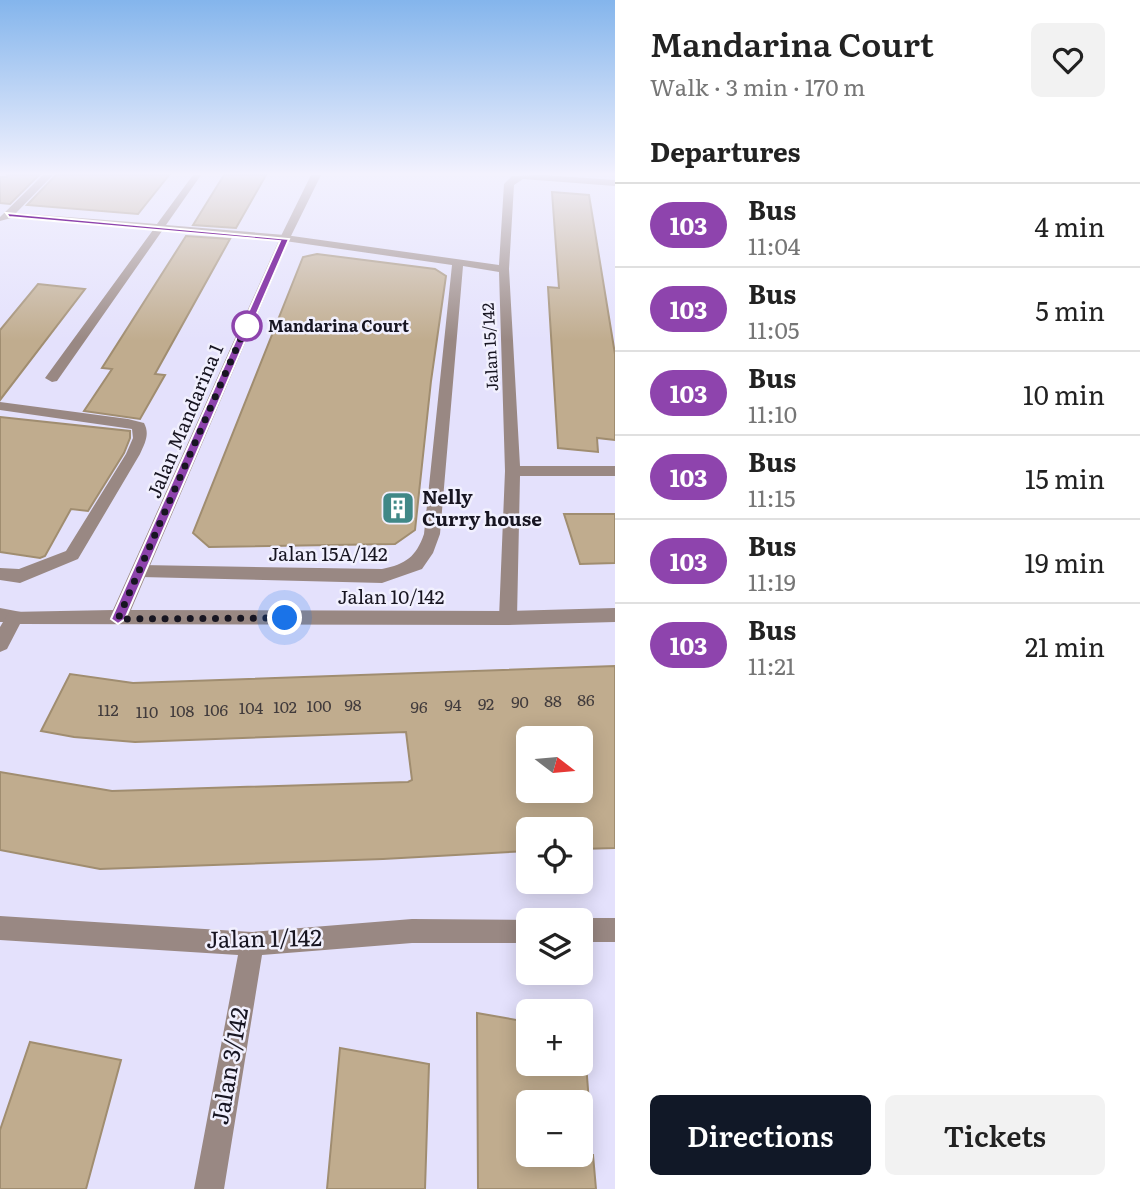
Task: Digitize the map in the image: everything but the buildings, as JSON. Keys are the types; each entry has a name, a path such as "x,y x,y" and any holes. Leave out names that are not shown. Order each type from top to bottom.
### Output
{"street":[{"path":"52,378 157,230"},
{"path":"196,230 285,239 504,269"},
{"name":"Jalan Mandarina 1","path":"118,619 289,230"},
{"name":"Jalan 15/142","path":"506,230 504,269 513,471 508,618"},
{"name":"Jalan 15A/142","path":"141,571 382,576 409,570 426,556 432,534 458,264"},
{"path":"0,406 128,423 139,426 140,438 111,493 72,555 20,576 0,574"},
{"path":"513,471 615,471"},
{"name":"Jalan 10/142","path":"7,616 118,619 508,618 615,615"},
{"path":"0,644 7,616"},
{"name":"Jalan 1/142","path":"0,928 252,944 412,931 516,931"},
{"path":"593,930 615,930"},
{"name":"Jalan 3/142","path":"209,1189 252,944"}],"bus line":[{"name":"103","path":"118,619 285,239 187,230"}],"place":[{"name":"Mandarina Court","path":"247,326"},
{"name":"Nelly Curry house","path":"398,508"}],"route":[{"path":"247,326 251,315 118,619 285,618"}]}
